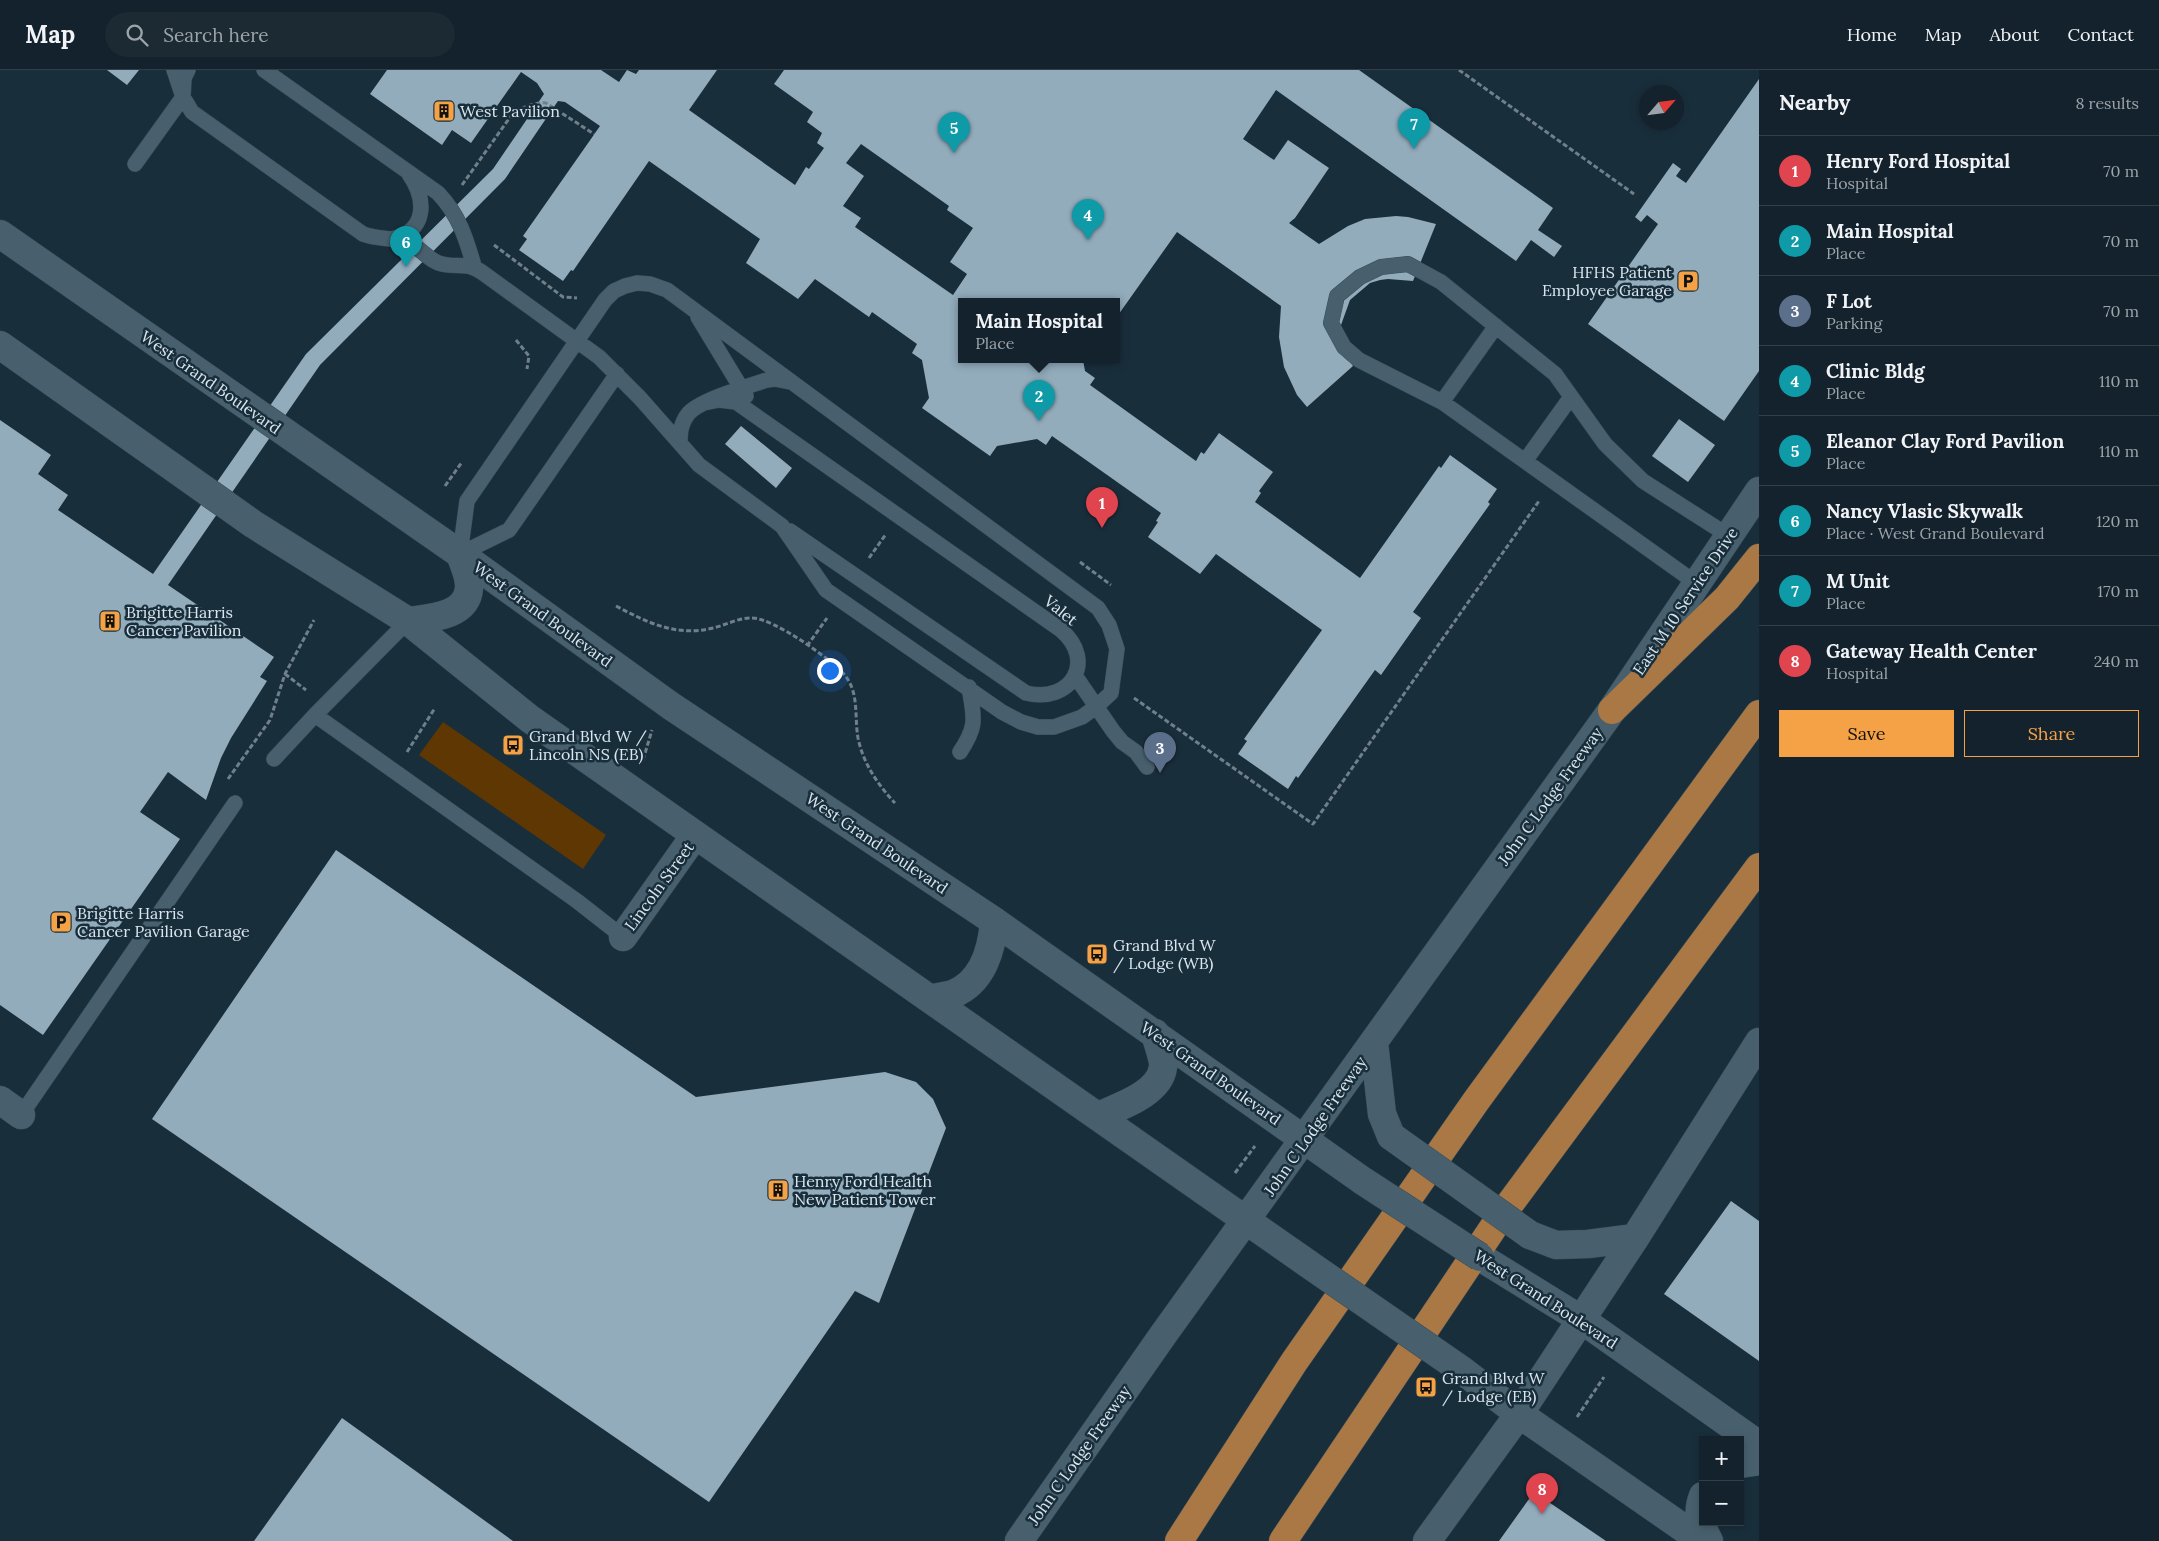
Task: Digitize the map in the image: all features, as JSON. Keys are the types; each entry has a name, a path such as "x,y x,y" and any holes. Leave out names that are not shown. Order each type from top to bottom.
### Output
{"highway":[{"path":"1612,710 1727,598 1759,558"},
{"path":"1179,1541 1294,1362 1470,1110 1759,714"},
{"path":"1283,1541 1503,1213 1759,867"}],"main road":[{"name":"West Grand Boulevard","path":"0,234 460,554 671,706 994,921 1306,1139 1363,1181 1519,1282 1582,1320 1759,1445"},
{"path":"0,345 252,524 408,620 530,719 1247,1222 1463,1371 1520,1414 1702,1541"},
{"name":"East M 10 Service Drive","path":"1612,710 1759,491"},
{"path":"408,620 442,616 455,610 464,601 469,590 468,575 460,554"},
{"name":"John C Lodge Freeway","path":"1019,1541 1169,1328 1247,1222 1612,710"},
{"name":"Lincoln Street","path":"623,937 696,835"},
{"path":"930,999 954,994 972,980 987,961 993,941 994,921"},
{"path":"1098,1116 1138,1098 1156,1084 1164,1067 1155,1034"},
{"path":"1427,1541 1520,1414 1635,1238 1759,1042"},
{"path":"1374,1043 1382,1114 1391,1136 1530,1235 1556,1245 1588,1244 1635,1238"},
{"path":"1744,1463 1759,1461"},
{"path":"1701,1526 1709,1541"}],"lane":[{"path":"174,70 183,97 192,112 363,234 372,238 411,244 440,264 474,266 599,357 617,374 698,465 782,526 1026,693 1035,695 1059,692 1068,687 1076,677 1122,742 1136,752 1147,767"},
{"path":"136,164 183,97 184,78 188,70"},
{"path":"264,70 438,193 449,204 464,232 474,266"},
{"path":"389,240 411,231 420,213 420,196 407,171"},
{"path":"1696,583 1442,402 1359,360 1344,347 1332,323 1337,296 1360,277 1381,267 1408,264 1441,282 1555,374 1605,444 1643,481 1729,536"},
{"path":"460,554 467,501 606,300 614,292 625,286 637,283 650,284 667,290 1098,608 1109,625 1117,650 1112,693 1097,706 1069,722 1054,726 1038,727 1021,722 1002,712 969,687 826,590 782,526"},
{"path":"694,310 760,418"},
{"path":"1442,402 1496,326"},
{"path":"460,554 509,530 617,374"},
{"path":"680,443 680,431 694,408 742,389 775,379 793,383"},
{"path":"1524,460 1571,396"},
{"name":"Valet","path":"704,403 720,400 736,402 1069,637 1077,658 1078,668 1076,677"},
{"path":"274,759 408,620"},
{"path":"960,752 973,727 974,717 969,687"},
{"path":"315,716 577,902 623,937"},
{"path":"11,1108 235,803"}],"path":[{"path":"1459,70 1634,194"},
{"path":"462,185 513,113 525,107 546,103 594,134"},
{"path":"516,340 529,356 525,373"},
{"path":"445,486 468,454"},
{"path":"1130,695 1313,824 1540,500"},
{"path":"856,576 899,516"},
{"path":"807,646 840,600"},
{"path":"616,606 649,624 668,630 697,631 726,625 742,619 764,620 782,627 835,665 848,679 855,699 858,739 864,757 873,776 895,803"},
{"path":"402,759 436,708"},
{"path":"643,760 654,725"},
{"path":"1235,1173 1255,1146"},
{"path":"1577,1417 1604,1377"}],"shaded area":[{"path":"443,722 606,835 583,869 419,755"}],"building":[{"path":"107,70 139,70 127,85"},
{"path":"387,70 601,70 619,82 627,70 636,74 639,70 717,70 689,110 795,185 806,167 809,169 824,148 817,143 822,133 807,122 813,112 774,84 784,70 1359,70 1553,208 1538,230 1562,246 1554,257 1531,240 1516,261 1276,90 1243,139 1274,160 1288,140 1329,168 1295,218 1289,223 1319,244 1348,226 1365,219 1396,216 1436,224 1413,281 1388,279 1370,283 1350,300 1341,325 1342,340 1353,366 1307,407 1297,395 1284,367 1279,337 1281,306 1177,232 1120,312 1120,298 958,298 958,363 1084,363 1085,371 1095,378 1090,385 1196,461 1201,452 1204,454 1219,433 1273,472 1259,491 1261,493 1255,502 1360,578 1439,466 1441,468 1450,455 1497,489 1488,502 1490,504 1413,612 1421,618 1381,675 1375,670 1298,778 1296,776 1288,789 1238,754 1247,741 1244,739 1322,630 1216,554 1200,574 1148,537 1158,522 1156,521 1161,513 1052,436 1046,445 1037,439 997,446 990,456 922,408 929,398 922,360 912,353 917,344 872,312 869,317 815,279 798,299 746,263 760,239 649,161 573,271 571,270 563,281 519,250 527,239 523,236 600,126 565,102 558,101 505,179 320,365 168,585 274,657 260,677 267,681 231,738 221,758 206,800 168,772 140,812 180,839 43,1035 0,1005 0,420 51,455 38,474 68,495 58,510 153,574 306,354 493,169 544,94 537,83 521,72 471,143 452,130 442,145 370,94","holes":["861,144 949,206 947,210 973,228 950,262 967,274 953,295 855,227 861,218 843,206 864,176 846,163"]},
{"name":"HFHS Patient Employee Garage","path":"1759,79 1759,371 1724,421 1588,324 1658,224 1647,215 1641,222 1635,217 1673,163 1681,169 1676,176 1686,183"},
{"path":"1679,419 1715,445 1688,482 1652,456"},
{"path":"741,426 792,468 776,488 725,444"},
{"path":"336,850 696,1097 885,1072 916,1082 933,1099 946,1128 879,1303 855,1291 709,1502 152,1119"},
{"path":"1731,1201 1759,1221 1759,1361 1664,1294"},
{"path":"342,1418 513,1541 254,1541"},
{"path":"1534,1492 1606,1541 1499,1541"}],"place":[{"name":"West Pavilion","path":"444,111"},
{"name":"M Unit","path":"1414,149"},
{"name":"Eleanor Clay Ford Pavilion","path":"954,153"},
{"name":"Clinic Bldg","path":"1088,240"},
{"name":"Nancy Vlasic Skywalk","path":"406,267"},
{"name":"HFHS Patient Employee Garage","path":"1688,281"},
{"name":"Main Hospital","path":"1039,421"},
{"name":"Henry Ford Hospital","path":"1102,528"},
{"name":"Brigitte Harris Cancer Pavilion","path":"110,621"},
{"name":"Grand Blvd W / Lincoln NS (EB)","path":"513,745"},
{"name":"F Lot","path":"1160,773"},
{"name":"Brigitte Harris Cancer Pavilion Garage","path":"61,922"},
{"name":"Grand Blvd W / Lodge (WB)","path":"1097,954"},
{"name":"Henry Ford Health New Patient Tower","path":"778,1190"},
{"name":"Grand Blvd W / Lodge (EB)","path":"1426,1387"},
{"name":"Gateway Health Center","path":"1542,1514"}]}
